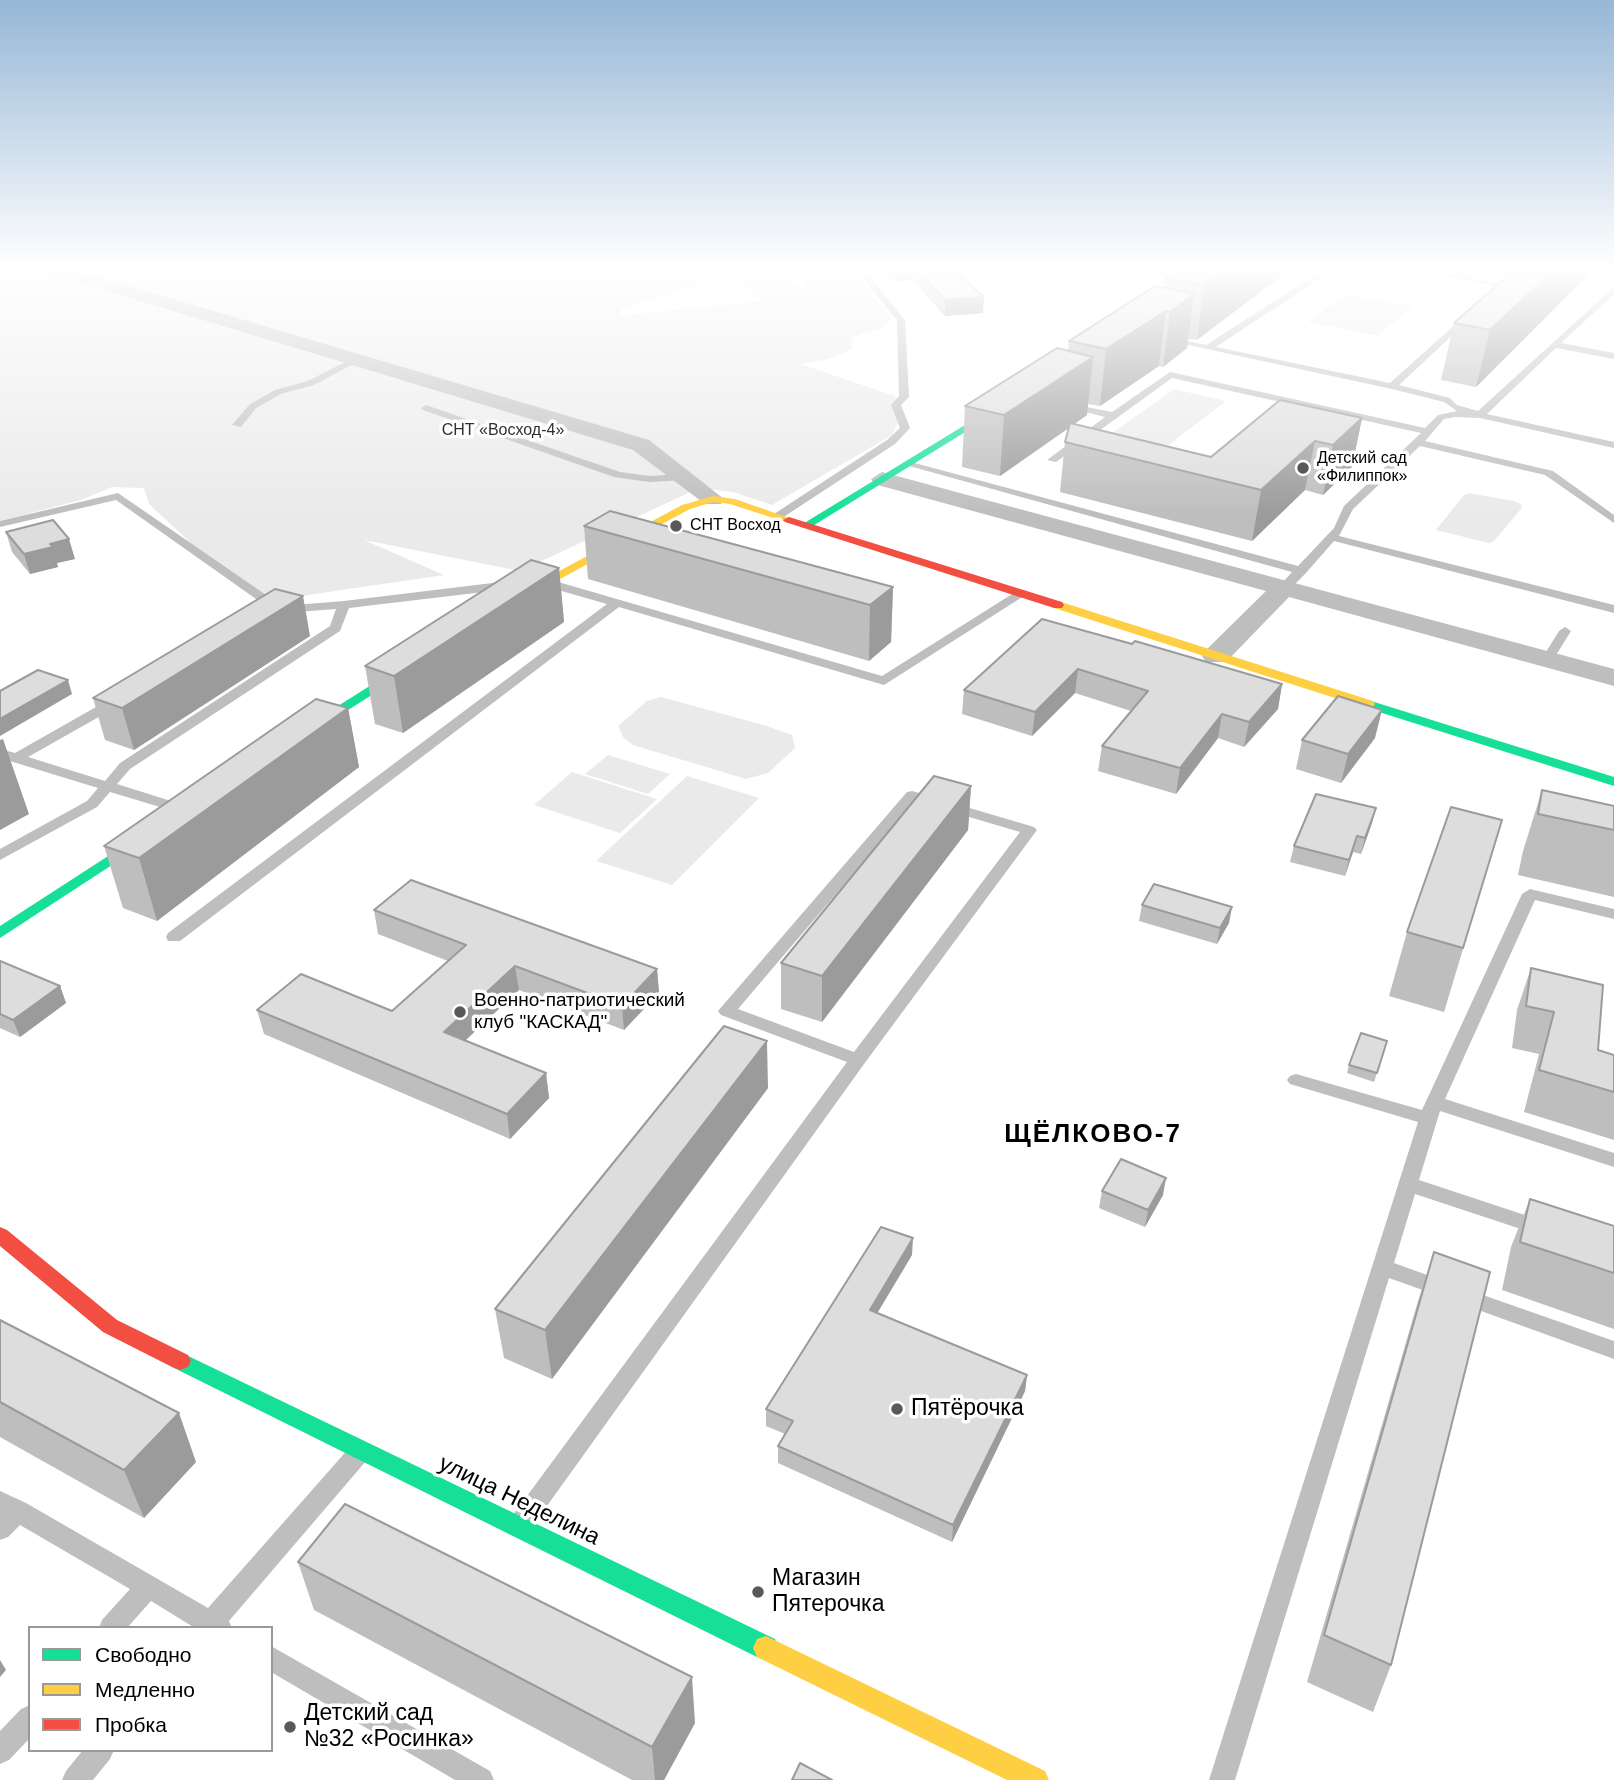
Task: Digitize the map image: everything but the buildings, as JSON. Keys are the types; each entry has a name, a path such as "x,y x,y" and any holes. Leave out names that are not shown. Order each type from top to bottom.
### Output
{"street":[{"path":"318,350 641,445 713,499 807,525 1614,782"},
{"path":"807,525 1022,394"},
{"path":"882,479 1282,590 1614,678"},
{"path":"495,610 543,580 686,507 713,499"},
{"path":"1216,656 1282,590"},
{"path":"282,746 424,655"},
{"path":"0,933 192,807"},
{"name":"улица Неделина","path":"0,1235 110,1326 1036,1780"}],"lane":[{"path":"778,516 891,442 905,428 896,405 904,397 902,350"},
{"path":"1218,350 1392,386 1447,400 1454,407 1480,415 1614,445"},
{"path":"1392,386 1431,350"},
{"path":"1282,590 1339,529 1348,508 1418,442 1440,416 1480,415 1550,350"},
{"path":"1582,350 1614,356"},
{"path":"237,425 253,406 278,392 311,383 354,361"},
{"path":"1309,369 1318,361"},
{"path":"1052,460 1170,375 1426,431"},
{"path":"1062,404 1114,416"},
{"path":"426,408 618,475 649,479 684,477"},
{"path":"1418,442 1549,473 1614,520"},
{"path":"907,464 1301,570"},
{"path":"0,524 118,496 273,612 543,580 884,681 1021,594"},
{"path":"1331,537 1614,609"},
{"path":"1576,616 1584,601"},
{"path":"174,937 618,602"},
{"path":"0,855 92,804 125,766 336,628 344,605"},
{"path":"1547,660 1565,631"},
{"path":"18,757 125,696"},
{"path":"0,753 108,786 192,807"},
{"path":"519,1526 1029,830 912,795 727,1011 858,1060"},
{"path":"1222,1780 1431,1110 1530,894 1614,914"},
{"path":"1296,1080 1431,1110 1614,1160"},
{"path":"1408,1184 1562,1235"},
{"path":"1382,1267 1614,1350"},
{"path":"0,1529 9,1505 213,1626 362,1449"},
{"path":"112,1626 148,1586"},
{"path":"273,1659 481,1780"},
{"path":"0,1751 28,1720"},
{"path":"75,1780 99,1752"}],"green space":[{"name":"СНТ «Восход-4»","path":"0,350 850,350 829,359 800,364 895,396 898,422 892,435 772,505 733,492 699,488 520,571 364,540 444,575 267,601 194,546 149,504 144,488 112,487 81,500 0,521"},
{"path":"1174,389 1226,401 1145,463 1089,450"},
{"path":"1469,493 1514,501 1522,505 1521,509 1494,541 1489,543 1436,530 1464,495"},
{"path":"661,697 792,735 795,748 768,773 746,779 633,745 623,737 618,726 647,701"},
{"path":"608,755 670,774 648,794 585,774"},
{"path":"572,772 657,799 620,833 534,805"},
{"path":"687,776 759,798 672,885 596,861"}],"traffic: fast":[{"path":"807,525 1009,402"},
{"path":"299,735 414,662"},
{"path":"1368,704 1614,782"},
{"path":"0,933 153,832"},
{"path":"180,1361 766,1648"}],"traffic: slow":[{"path":"515,598 686,507 713,499 731,501 789,520"},
{"path":"1058,605 1368,704"},
{"path":"766,1648 1036,1780"}],"traffic: jam":[{"path":"789,520 1058,605"},
{"path":"0,1235 110,1326 180,1361"}],"place":[{"name":"Детский сад «Филиппок»","path":"1303,468"},
{"name":"СНТ Восход","path":"676,526"},
{"name":"Военно-патриотический клуб \"КАСКАД\"","path":"460,1012"},
{"name":"Пятёрочка","path":"897,1409"},
{"name":"Магазин Пятерочка","path":"758,1592"},
{"name":"Детский сад №32 «Росинка»","path":"290,1727"}],"district":[{"name":"ЩЁЛКОВО-7","path":"1093,1135"}]}
